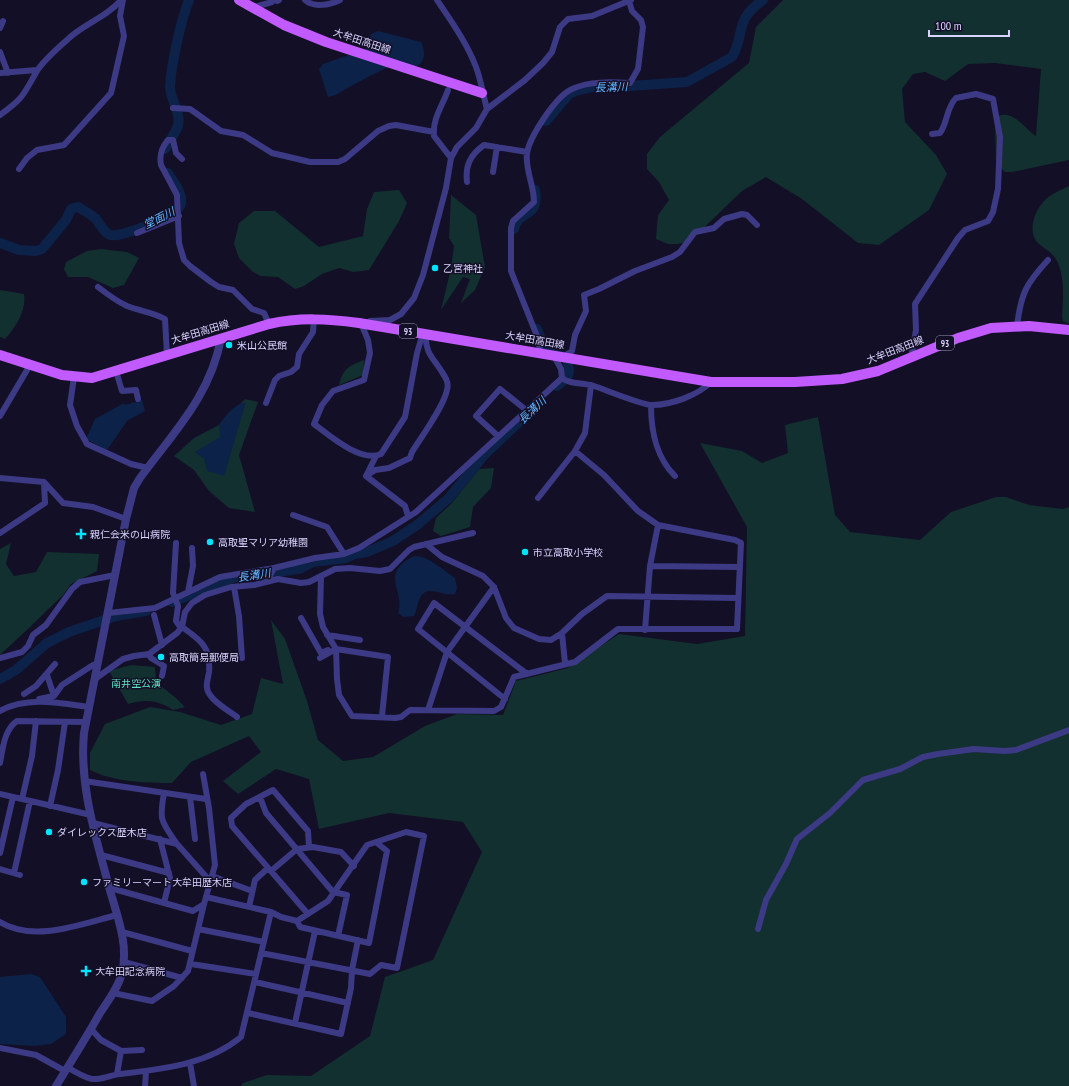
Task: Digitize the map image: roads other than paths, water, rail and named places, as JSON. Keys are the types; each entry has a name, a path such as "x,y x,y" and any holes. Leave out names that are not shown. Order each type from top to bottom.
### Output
{"main road":[{"name":"大牟田高田線","path":"239,0 284,25 326,42 482,93"},
{"name":"大牟田高田線","path":"0,355 74,377 92,378 269,324 285,320 314,318 359,323 712,382 795,382 842,379 878,371 973,332 991,328 1017,326 1069,330"}],"street":[{"path":"0,115 23,96 38,70 75,32 114,8 122,0"},
{"path":"19,169 27,158 37,150 64,145 111,93 124,36 120,16 122,0"},
{"path":"305,0 320,5 334,3 340,0"},
{"path":"437,0 468,49 476,67 487,109"},
{"path":"424,334 417,353 405,417 381,454 367,457 352,450 314,424 322,405 333,391 364,380 370,353 368,340 359,323 360,320 390,320 401,314 414,298 423,275 446,188 451,158 457,146 476,128 487,109 525,80 543,63 552,52 560,28 568,19 592,16 630,0 632,11 641,20 643,27 638,69 630,83 604,82 570,90 547,114 530,143 527,152 527,170 534,192 534,202 513,221 511,228 511,271 537,336 541,354"},
{"path":"254,9 258,6 276,1"},
{"path":"0,28 3,22"},
{"path":"0,52 8,73"},
{"path":"0,73 38,70"},
{"path":"448,90 438,111 434,136 451,158"},
{"path":"911,358 916,330 915,304 958,238 965,230 988,221 993,212 998,189 1000,137 993,99 976,94 956,98 949,110 944,128 940,133 932,134"},
{"path":"173,108 190,109 221,131 243,135 272,153 310,162 338,162 345,159 378,131 389,126 396,125 434,132"},
{"path":"182,159 176,153 172,140 168,140 161,152 160,160 167,177 175,188 179,216 179,243 184,260 210,282 219,287 233,290 252,309 264,313 269,324"},
{"path":"467,182 467,165 472,155 484,145 527,152"},
{"path":"493,172 497,147"},
{"path":"712,382 705,388 676,401 651,405 591,385 568,382 562,378 558,357 572,351 575,336 586,311 584,295 635,271 672,257 680,252 695,232 714,228 724,219 742,214 747,215 757,225"},
{"path":"137,233 179,216"},
{"path":"1017,326 1024,289 1030,279 1048,260"},
{"path":"98,287 116,301 128,307 156,314 165,319 167,355"},
{"path":"266,403 275,380 279,376 291,372 297,367 299,354 313,332 314,318"},
{"path":"366,476 375,470 389,468 410,458 412,452 435,417 447,390 448,383 426,347 424,334"},
{"path":"56,1086 113,993 122,974 124,962 122,932 101,855 84,781 83,743 126,519 134,488 189,415 200,397 216,359 222,338"},
{"path":"0,416 30,365"},
{"path":"116,371 122,391 136,390 138,399"},
{"path":"74,377 70,405 77,426 87,444 131,464 148,468"},
{"path":"108,613 155,608 220,577 274,568 315,558 344,554 359,548 416,512 562,378"},
{"path":"538,498 575,451 585,433 591,385"},
{"path":"498,436 476,416 500,389 526,410"},
{"path":"651,405 651,423 660,457 675,476"},
{"path":"321,576 320,614 322,626 336,648 339,695 352,716 382,716 395,718 401,717 410,710 499,710 514,677 565,663 575,662 618,629 737,629 738,567 741,543 734,540 658,525 638,511 604,475 575,451"},
{"path":"366,476 376,456"},
{"path":"366,476 405,506 408,516"},
{"path":"0,478 44,482 63,503 93,507 126,519"},
{"path":"0,533 45,503 44,482"},
{"path":"293,515 327,527 344,554"},
{"path":"645,630 650,566 658,525"},
{"path":"95,679 123,659 150,654 181,627 186,612 192,603 205,595 234,586 254,585 278,579 301,583 309,582 335,569 350,568 380,571 390,569 409,550 426,544 473,533"},
{"path":"176,543 173,593 178,606 176,621 181,627 203,642 206,649 209,672 206,682 210,696 237,717"},
{"path":"426,544 442,557 483,576 494,587 506,618 514,628 539,639 551,640 562,633 582,614 607,596 738,598"},
{"path":"188,592 193,566 192,548"},
{"path":"650,566 738,567"},
{"path":"267,581 274,568"},
{"path":"0,658 22,652 28,646 33,635 46,625 72,589 80,582 115,575"},
{"path":"234,586 239,616 242,658"},
{"path":"428,710 447,652 494,587"},
{"path":"505,699 418,629 434,603 527,674"},
{"path":"154,615 162,644"},
{"path":"301,618 321,653 336,648 388,657 382,716"},
{"path":"562,633 565,663"},
{"path":"327,635 360,640"},
{"path":"320,658 336,648"},
{"path":"150,654 151,658 164,666 162,676"},
{"path":"24,694 36,686 47,675 54,664"},
{"path":"0,711 9,706 54,696 62,685 93,665"},
{"path":"47,675 54,696"},
{"path":"22,703 54,702 89,707"},
{"path":"0,763 10,726 17,721 86,722"},
{"path":"22,799 32,756 36,722"},
{"path":"50,806 58,770 65,722"},
{"path":"758,929 766,900 797,839 830,813 863,780 900,769 923,758 938,754 974,749 1004,751 1016,750 1069,730"},
{"path":"113,993 152,1001 174,986 188,972 204,901 215,865 209,808 206,799 203,774"},
{"path":"84,781 206,799"},
{"path":"308,914 232,826 231,818 246,804 273,790 308,831 309,847"},
{"path":"0,794 50,806 177,844"},
{"path":"164,794 160,815 162,823 177,844 211,878 252,891"},
{"path":"0,853 13,797"},
{"path":"190,797 195,839"},
{"path":"260,797 266,812 334,892 347,895 338,936"},
{"path":"0,869 17,874 30,801"},
{"path":"110,888 193,910 204,901 249,907 271,912 281,917 297,921 328,901 354,866 367,845 377,843 406,832 424,836 397,968 381,965 370,974 261,953"},
{"path":"160,839 170,878 164,903"},
{"path":"297,921 300,927 368,943 387,851 377,843"},
{"path":"249,907 255,880 297,850 309,847 341,852 354,866"},
{"path":"101,855 169,873"},
{"path":"0,1048 36,1055 92,1079 100,1079 117,1074 146,1072 190,1063 227,1048 241,1037 271,912"},
{"path":"0,922 10,928 44,931 61,929 117,915"},
{"path":"198,928 264,942"},
{"path":"295,1023 315,931"},
{"path":"122,932 192,951"},
{"path":"248,1012 341,1034 348,1003 352,970 358,940"},
{"path":"124,962 182,978"},
{"path":"190,964 256,974"},
{"path":"255,982 348,1003"},
{"path":"91,1029 101,1040 121,1051 142,1050"},
{"path":"117,1074 121,1051"},
{"path":"190,1063 194,1086"},
{"path":"145,1086 146,1072"}],"water":[{"path":"378,31 421,42 424,52 423,61 415,67 398,65 391,66 336,95 328,97 319,69 323,64 366,49 371,34"},
{"path":"142,400 145,411 127,421 107,450 86,439 95,419 124,403 125,405"},
{"path":"246,402 224,476 207,471 204,459 195,452 220,437 219,425 224,418 237,405"},
{"path":"414,556 425,558 455,578 457,588 455,594 427,591 420,598 414,616 403,617 398,613 400,605 395,576 397,569"},
{"path":"31,974 40,977 66,1017 66,1034 51,1044 35,1046 0,1044 0,977"}],"waterway":[{"name":"堂面川","path":"165,149 176,131 178,123 170,87 174,55 189,0"},
{"name":"長溝川","path":"546,121 569,94 576,91 602,85 630,86 687,82 732,57 739,41 747,14 763,0"},
{"name":"堂面川","path":"0,243 19,250 35,251 42,249 66,220 71,209 78,207 94,217 110,235 136,230 169,215 180,206 180,193 168,173"},
{"name":"長溝川","path":"514,229 520,218 532,210 535,206 535,190"},
{"name":"長溝川","path":"537,329 545,351 567,358 569,368 567,377 557,386"},
{"name":"長溝川","path":"172,602 232,578 299,569 313,562 346,558 355,554 367,552 393,541 417,525 449,498 484,455 522,419"},
{"name":"長溝川","path":"0,679 16,670 47,643 69,632 116,616 146,611"}],"place":[{"name":"乙宮神社","path":"435,268"},
{"name":"米山公民館","path":"229,345"},
{"name":"親仁会米の山病院","path":"81,534"},
{"name":"高取聖マリア幼稚園","path":"210,542"},
{"name":"市立高取小学校","path":"525,552"},
{"name":"高取簡易郵便局","path":"161,657"},
{"name":"ダイレックス歴木店","path":"49,832"},
{"name":"ファミリーマート大牟田歴木店","path":"84,882"},
{"name":"大牟田記念病院","path":"86,971"}],"park label":[{"name":"南井空公演","path":"136,683"}]}
